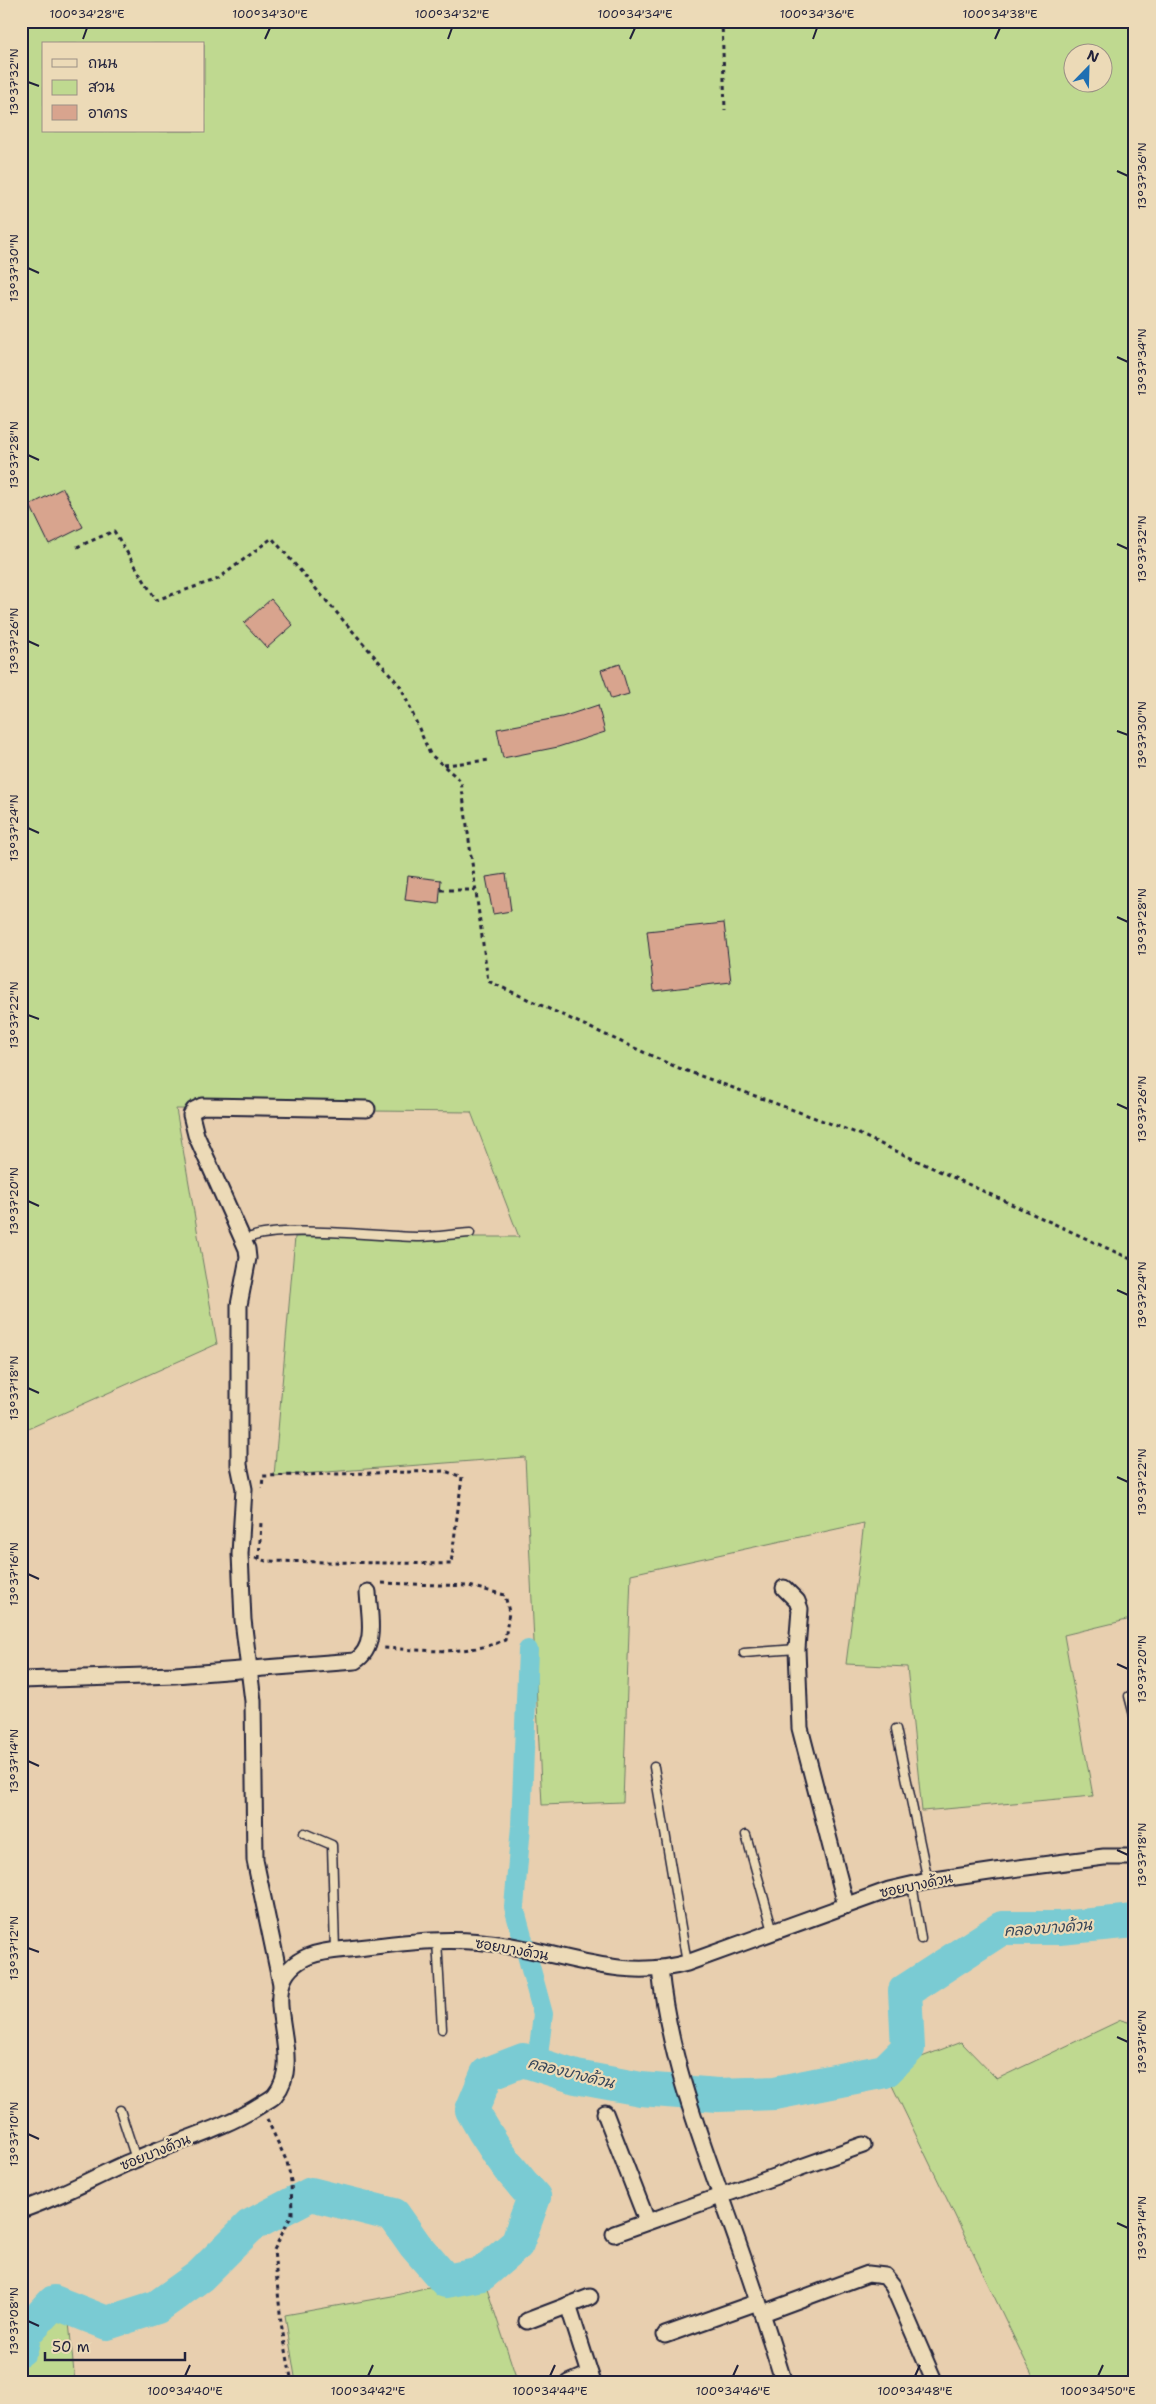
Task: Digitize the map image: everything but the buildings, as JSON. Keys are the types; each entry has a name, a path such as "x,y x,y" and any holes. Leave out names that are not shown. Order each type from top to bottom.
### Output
{"street":[{"path":"281,1984 255,1860 253,1701 248,1668 240,1554 244,1489 239,1465 239,1306 248,1258 244,1240 196,1136 191,1115 194,1110 202,1106 367,1109"},
{"path":"784,1588 797,1601 800,1608 797,1649 800,1728 846,1905"},
{"path":"21,1680 175,1675 355,1660 362,1657 368,1648 370,1633 368,1592"},
{"name":"ซอยบางด้วน","path":"21,2210 42,2203 136,2159 211,2130 249,2113 274,2097 283,2083 287,2069 280,2001 281,1984 295,1962 312,1955 335,1950 437,1940 504,1944 621,1969 660,1969 687,1963 874,1894 912,1884 1104,1857 1135,1857"},
{"path":"660,1969 667,2021 681,2081 784,2383"},
{"path":"605,2113 647,2221"},
{"path":"614,2234 863,2145"},
{"path":"665,2335 868,2274 885,2276 893,2286 933,2382"},
{"path":"527,2321 590,2296"},
{"path":"568,2305 592,2378 569,2383"}],"lane":[{"path":"244,1240 261,1233 421,1237 470,1233"},
{"path":"744,1653 797,1649"},
{"path":"1129,1696 1135,1719"},
{"path":"896,1729 928,1881"},
{"path":"654,1767 687,1963"},
{"path":"304,1833 332,1845 335,1950"},
{"path":"746,1835 773,1931"},
{"path":"912,1884 921,1939"},
{"path":"437,1940 442,2029"},
{"path":"120,2110 136,2159"}],"path":[{"path":"722,21 725,110"},
{"path":"77,547 114,531 156,600 218,579 272,538 401,687 430,754 461,781 488,982 676,1067 859,1134 1135,1261"},
{"path":"444,766 490,760"},
{"path":"441,890 476,890"},
{"path":"240,1554 259,1559 451,1564 462,1477 445,1471 262,1476 262,1494"},
{"path":"259,1559 261,1513"},
{"path":"368,1592 368,1582 468,1586 505,1595 509,1612 505,1640 488,1647 456,1650 368,1648"},
{"path":"261,2104 287,2162 291,2181 292,2214 274,2250 281,2323 292,2383"}],"green space":[{"path":"21,21 1135,21 1135,1618 1064,1635 1093,1796 922,1811 907,1667 846,1664 864,1523 631,1574 623,1802 542,1805 525,1457 274,1476 295,1237 519,1237 471,1112 176,1109 217,1344 21,1432"},
{"path":"1121,2020 1135,2024 1135,2383 1036,2383 885,2071 961,2042 997,2079"},
{"path":"482,2274 518,2383 296,2383 285,2315 392,2296"},
{"path":"21,2308 69,2322 75,2383 21,2383"}],"waterway":[{"path":"528,1650 521,1826 514,1907 543,2014 537,2064"},
{"name":"คลองบางด้วน","path":"21,2349 25,2333 54,2302 107,2323 157,2307 200,2276 250,2226 311,2194 394,2215 415,2245 446,2281 482,2274 517,2244 534,2197 500,2155 472,2110 487,2074 523,2060 576,2077 641,2089 718,2095 775,2093 885,2071 908,2048 905,1991 1002,1928 1059,1928 1135,1921"}]}
